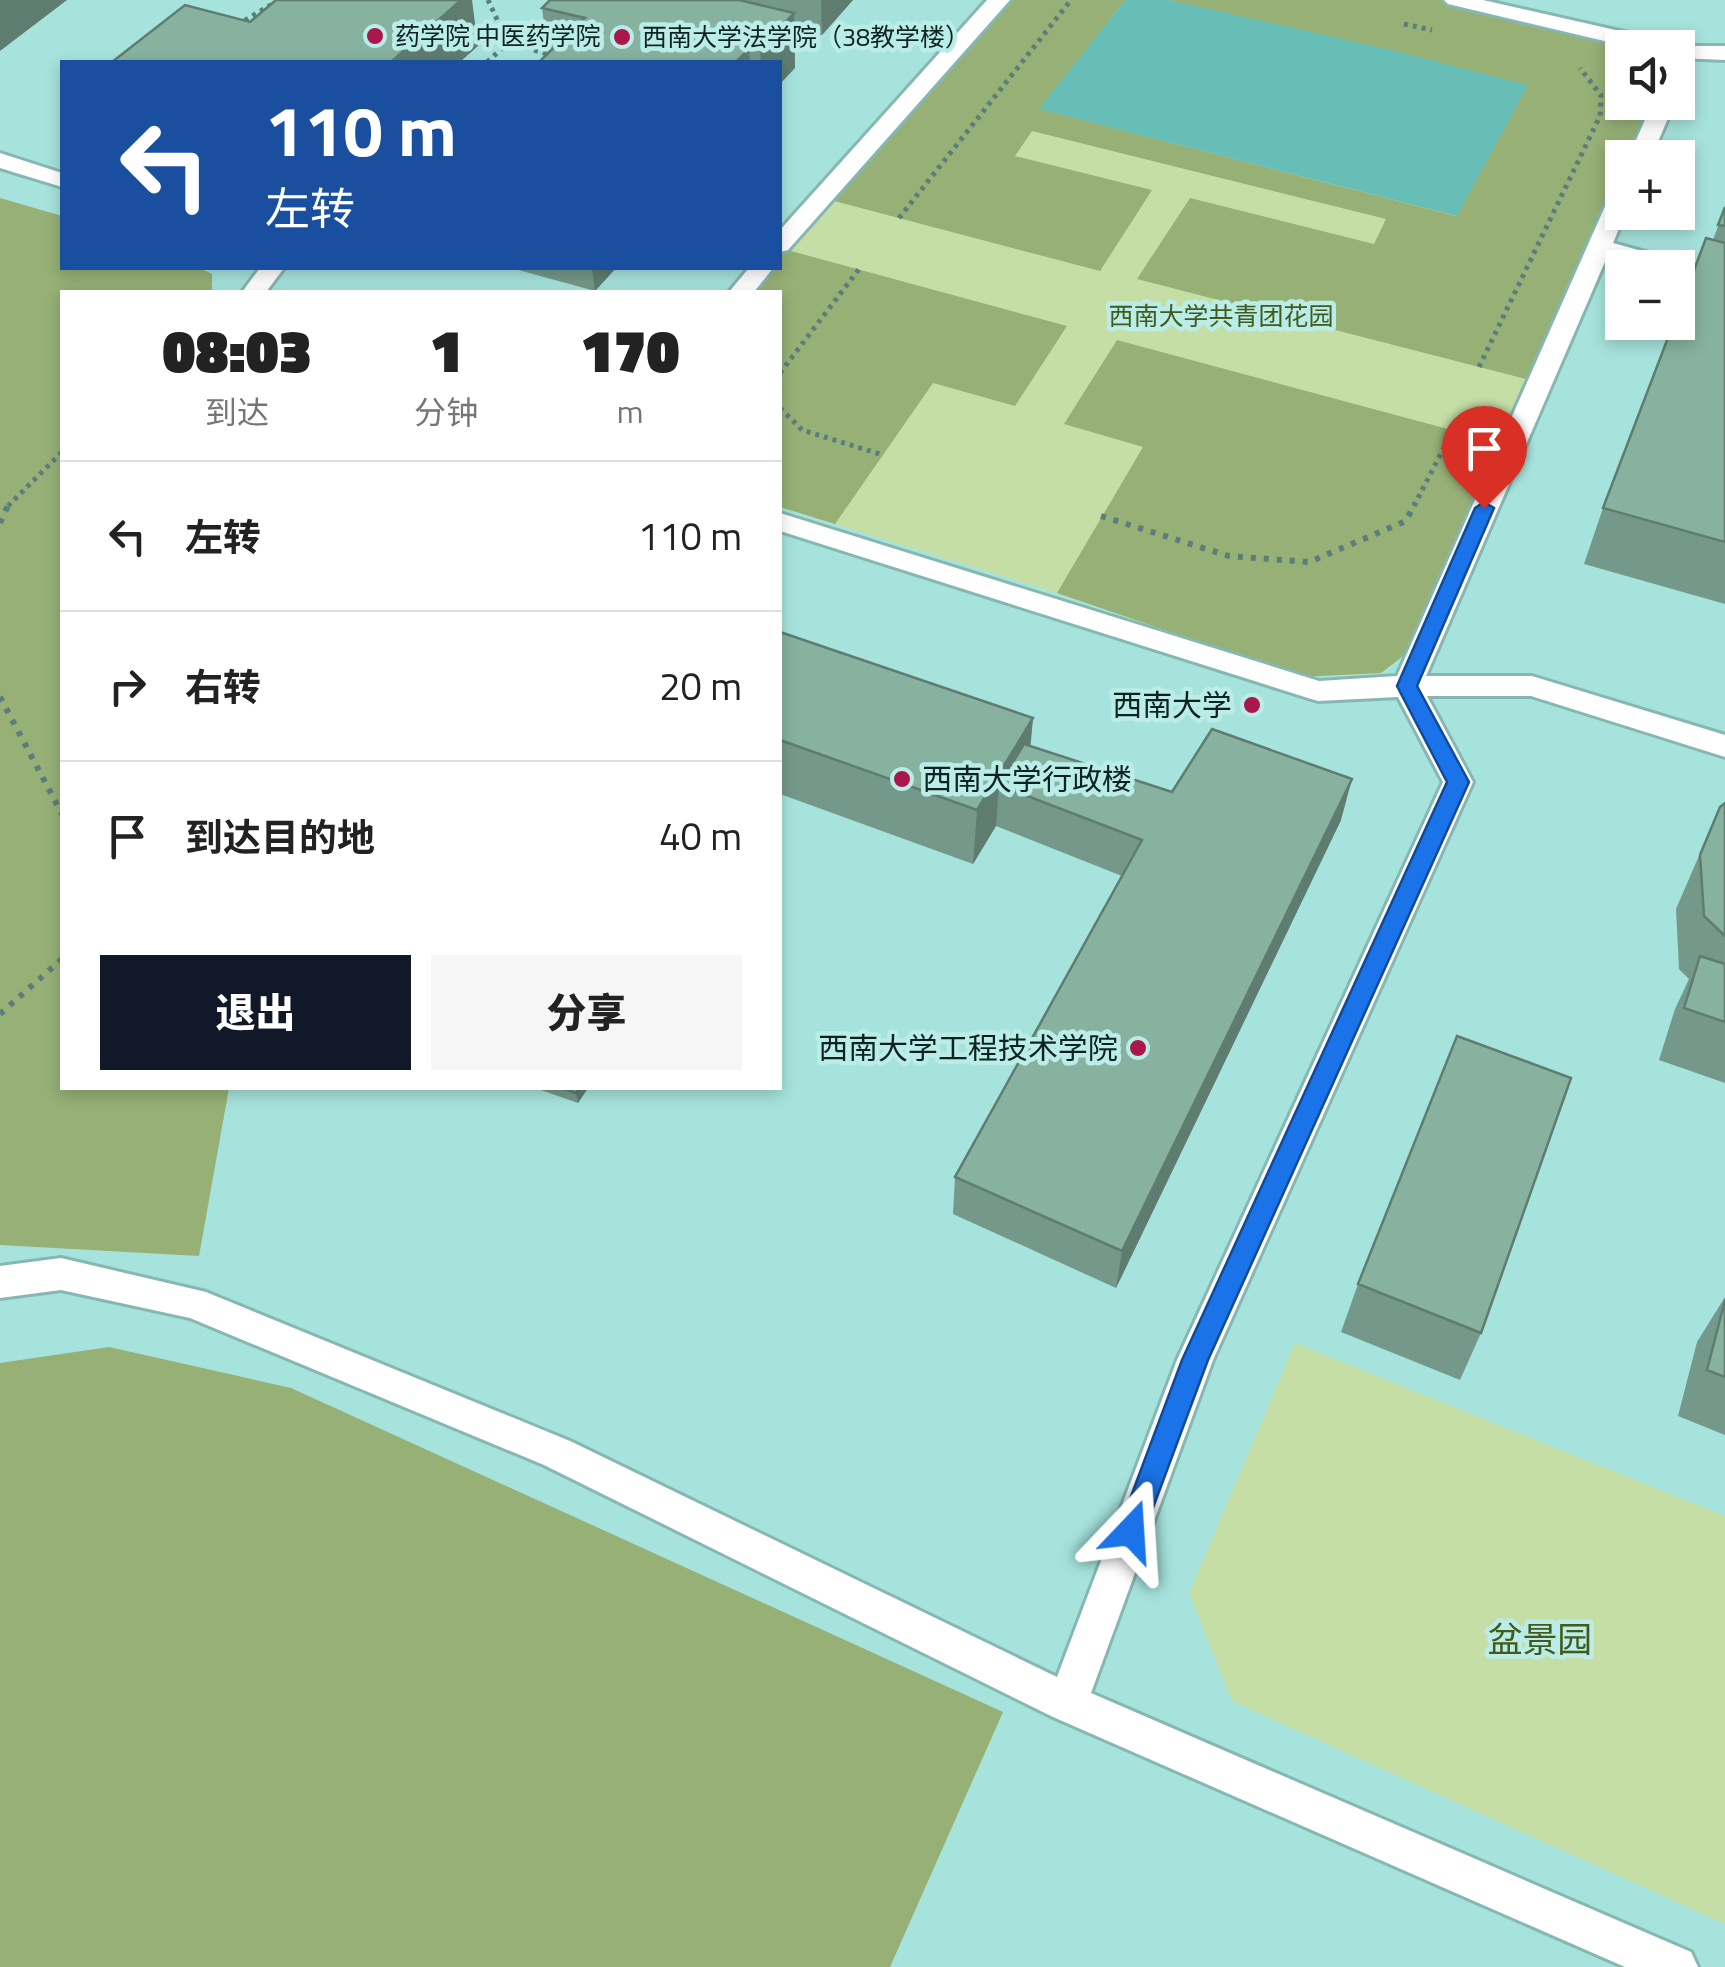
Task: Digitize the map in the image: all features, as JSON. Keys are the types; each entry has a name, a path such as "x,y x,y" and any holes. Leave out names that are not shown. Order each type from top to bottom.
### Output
{"lane":[{"path":"782,242 999,0"},
{"path":"1454,0 1605,38"},
{"path":"1695,55 1725,53"},
{"path":"0,160 60,179"},
{"path":"1407,686 1607,230"},
{"path":"1599,247 1610,250"},
{"path":"743,290 760,270"},
{"path":"782,523 1318,691 1532,686 1721,745"},
{"path":"1067,1703 1195,1360 1458,782 1407,686"},
{"path":"0,1282 61,1274 193,1303 557,1453 1067,1703 1676,1967"}],"path":[{"path":"236,25 279,0"},
{"path":"488,0 508,43 555,56"},
{"path":"898,218 1072,0"},
{"path":"1404,24 1443,32"},
{"path":"489,60 508,43"},
{"path":"1479,367 1600,116 1601,95 1582,69 1568,64"},
{"path":"782,370 858,270"},
{"path":"782,410 802,430 883,455"},
{"path":"1100,516 1229,556 1309,562 1406,521 1453,430"},
{"path":"0,523 11,500 60,454"},
{"path":"0,697 60,810"},
{"path":"0,1014 60,960"}],"shaded area":[{"name":"西南大学","path":"0,0 1725,0 1725,1967 0,1967"},
{"path":"1125,0 1169,0 1528,85 1457,216 1039,109"}],"green space":[{"name":"西南大学共青团花园","path":"991,0 1455,0 1605,43 1605,120 1622,120 1622,140 1605,140 1606,230 1527,408 1381,673 1301,677 1057,593 782,508 782,290 743,290 759,270 782,270 782,242"},
{"path":"999,0 1125,0 1040,109 1456,216 1527,85 1169,0 1449,0 1605,34 1605,120 1656,120 1647,140 1605,140 1606,230 1538,382 1137,279 1190,198 1374,244 1386,219 1032,131 1015,156 1152,190 1100,271 819,197"},
{"path":"0,198 60,215 60,270 204,270 212,274 212,290 60,290 60,1090 229,1090 199,1256 0,1245"},
{"path":"782,249 1067,326 1015,406 933,383 835,524 782,508 782,290 743,290 759,270 782,270"},
{"path":"1117,340 1511,446 1432,634 1381,673 1301,677 1057,593 1143,447 1064,424"},
{"name":"盆景园","path":"1295,1343 1725,1516 1725,1924 1232,1701 1189,1593"},
{"path":"109,1347 291,1388 1003,1712 890,1967 0,1967 0,1363"}],"building":[{"path":"276,0 461,0 393,60 115,60 185,5 250,22"},
{"path":"550,0 739,0 794,13 760,49 749,49 738,60 541,60 585,18 542,8"},
{"path":"1725,207 1725,226 1718,225"},
{"path":"1706,238 1725,243 1725,542 1603,508 1667,340 1695,340 1695,267"},
{"path":"782,633 1033,718 977,810 782,741"},
{"name":"西南大学工程技术学院","path":"1212,729 1352,779 1122,1251 955,1177 1142,840 999,785 1024,744 1172,792"},
{"path":"1725,803 1725,936 1704,916 1700,855"},
{"path":"1700,956 1725,964 1725,1022 1684,1008"},
{"path":"1457,1036 1571,1078 1481,1333 1358,1284"},
{"path":"1725,1300 1725,1377 1707,1370"}],"place":[{"name":"药学院 中医药学院","path":"375,36"},
{"name":"西南大学法学院（38教学楼）","path":"622,37"},
{"name":"西南大学","path":"1252,705"},
{"name":"西南大学行政楼","path":"902,779"},
{"name":"西南大学工程技术学院","path":"1138,1048"}],"route":[{"path":"1131,1531 1195,1360 1458,782 1407,686 1484,508"}]}
